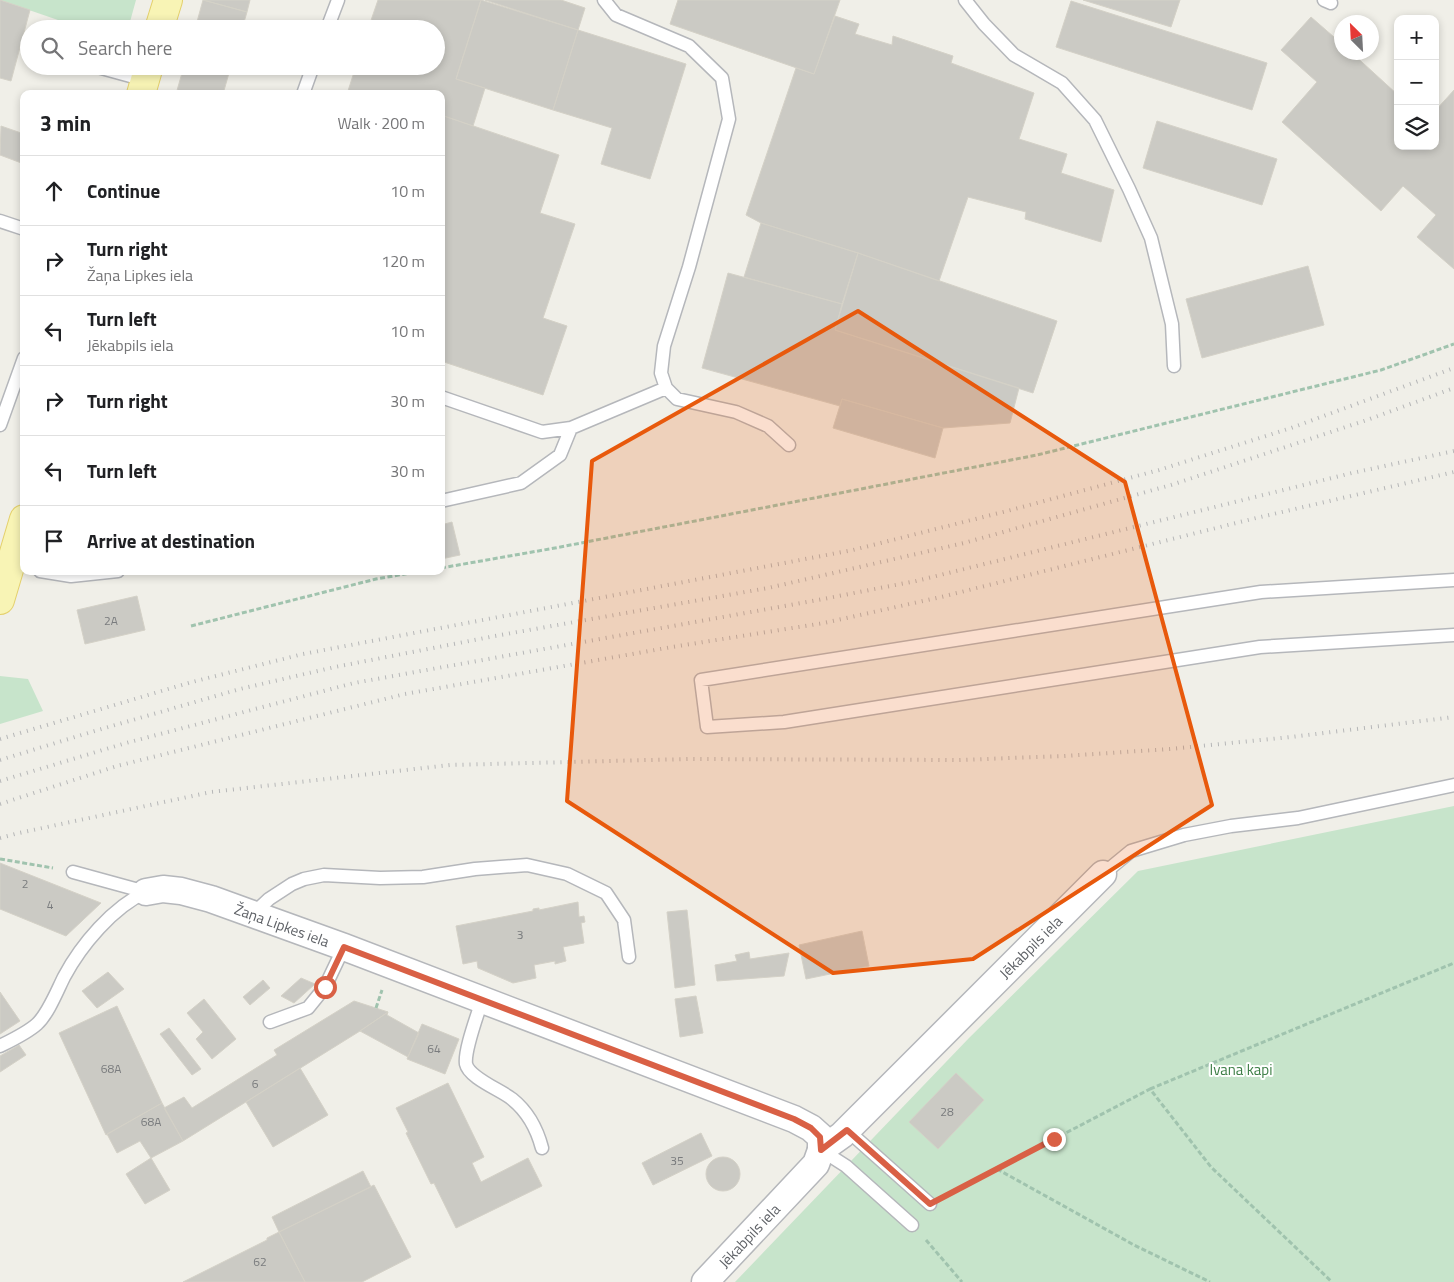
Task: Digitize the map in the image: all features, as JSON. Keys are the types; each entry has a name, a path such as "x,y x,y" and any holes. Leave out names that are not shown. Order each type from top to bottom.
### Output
{"main road":[{"path":"162,20 168,0"},
{"path":"0,600 17,568 20,547"}],"street":[{"name":"Jēkabpils iela","path":"705,1282 816,1164 821,1150 847,1130 1103,874"},
{"name":"Žaņa Lipkes iela","path":"146,892 163,889 181,891 211,899 344,947 794,1119 811,1128 820,1137 821,1150"}],"lane":[{"path":"330,20 338,0"},
{"path":"604,0 616,15 689,46 722,78 729,119 690,267 664,346 660,373 666,388 677,399 736,412 768,426 789,445"},
{"path":"965,0 984,24 1014,55 1062,83 1095,120 1151,238 1172,324 1174,366"},
{"path":"127,75 145,80"},
{"path":"304,90 310,75"},
{"path":"0,221 20,228"},
{"path":"0,425 20,369"},
{"path":"445,398 542,432 571,428 666,388"},
{"path":"445,500 521,483 560,455 571,428"},
{"path":"65,575 80,575"},
{"path":"1454,580 1260,592 700,680 707,727 784,722 1260,647 1454,635"},
{"name":"Jēkabpils iela","path":"1103,874 1131,851 1184,835 1231,826 1298,818 1454,785"},
{"path":"253,914 269,899 292,884 304,879 324,875 380,878 424,877 475,869 527,865 567,874 606,893 624,920 629,957"},
{"path":"73,872 146,892"},
{"path":"0,1046 37,1023 84,945 120,907 146,892"},
{"path":"270,1022 308,1008 325,987 344,947"},
{"path":"482,1000 469,1042 466,1063 469,1070 476,1076 513,1099 526,1113 539,1136 542,1148"},
{"path":"847,1130 930,1204"},
{"path":"821,1150 846,1166 912,1225"}],"path":[{"path":"445,567 555,548 1037,455 1381,370 1454,344"},
{"path":"191,626 402,575"},
{"path":"0,859 73,872"},
{"path":"930,1204 1150,1089 1454,963"},
{"path":"1150,1089 1212,1167 1332,1282"},
{"path":"996,1169 1134,1245 1210,1282"},
{"path":"912,1225 962,1282"}],"highlighted area":[{"path":"858,311 1125,482 1212,805 973,959 833,973 567,801 592,461"}],"green space":[{"path":"0,0 136,0 130,20 58,20"},
{"path":"0,676 28,679 43,711 0,724"},
{"name":"Ivana kapi","path":"1454,806 1454,1282 735,1282 969,1038 1138,871"}],"building":[{"path":"0,0 30,10 27,20 20,20 20,47 11,81 0,78"},
{"path":"203,0 247,12 245,20 197,20"},
{"path":"203,0 250,0 247,12"},
{"path":"378,0 481,0 456,79 485,88 473,126 445,116 445,90 348,90 353,75 445,75 445,20 371,20"},
{"path":"481,0 578,30 553,110 456,79"},
{"path":"485,0 561,0 585,8 578,30"},
{"path":"678,0 840,0 814,74 670,24"},
{"path":"1083,0 1180,0 1171,27"},
{"path":"1071,1 1267,63 1252,110 1056,47"},
{"path":"835,16 859,24 855,34 892,45 893,36 953,56 951,63 1034,93 1019,139 1067,154 1061,173 1114,190 1101,242 1025,219 1026,212 968,197 939,281 858,253 761,223 746,215 796,68 814,74"},
{"path":"1311,17 1334,37 1334,60 1360,60 1394,91 1394,150 1439,150 1439,107 1454,90 1454,269 1417,237 1436,215 1403,186 1381,211 1282,122 1317,82 1281,50"},
{"path":"578,30 686,64 650,179 601,164 612,128 553,110"},
{"path":"181,75 228,75 224,90 177,90"},
{"path":"445,116 559,155 540,213 575,224 543,318 567,326 543,395 445,362"},
{"path":"1157,121 1277,159 1262,205 1143,168"},
{"path":"1,126 20,133 20,162 0,155"},
{"path":"761,223 858,253 842,304 744,277"},
{"path":"858,253 1057,321 1033,393 835,330"},
{"path":"1308,266 1324,325 1202,358 1186,299"},
{"path":"728,273 842,304 835,330 1019,388 1010,423 943,428 842,399 840,406 702,368"},
{"path":"842,399 943,428 935,458 833,428"},
{"path":"452,522 460,555 445,558 445,524"},
{"path":"137,596 145,630 85,644 77,610"},
{"path":"0,863 101,903 66,936 0,909"},
{"path":"578,902 579,917 584,916 585,922 581,923 584,943 563,947 566,961 555,964 555,961 534,965 536,978 513,983 478,968 477,961 463,964 456,926 533,911 533,909 539,908 539,910"},
{"path":"687,910 695,985 675,988 667,912"},
{"path":"862,931 869,966 806,979 799,945"},
{"path":"749,952 750,959 789,953 784,976 717,981 715,965 737,961 735,955"},
{"path":"108,972 124,989 97,1008 82,991"},
{"path":"301,978 315,984 294,1003 281,996"},
{"path":"263,980 270,988 250,1005 243,997"},
{"path":"0,992 20,1021 0,1034"},
{"path":"696,996 703,1033 680,1037 675,999"},
{"path":"204,999 236,1039 212,1059 196,1039 203,1032 187,1013"},
{"path":"354,1001 388,1012 183,1141 164,1108 184,1097 192,1108 277,1055 274,1050"},
{"path":"117,1006 162,1103 106,1135 59,1033"},
{"path":"388,1012 387,1015 419,1033 408,1057 360,1031"},
{"path":"422,1024 459,1039 445,1074 407,1059"},
{"path":"169,1028 201,1069 192,1075 160,1034"},
{"path":"19,1045 26,1055 0,1072 0,1056"},
{"path":"300,1068 328,1115 273,1147 246,1102"},
{"path":"956,1073 984,1100 938,1149 909,1122"},
{"path":"448,1083 484,1157 472,1163 481,1182 528,1158 542,1186 456,1228 434,1183 431,1184 396,1108"},
{"path":"162,1103 183,1141 151,1158 140,1141 117,1153 107,1134"},
{"path":"701,1133 712,1156 653,1185 642,1163"},
{"path":"723,1157 735,1162 740,1174 735,1186 723,1191 711,1186 706,1174 711,1162"},
{"path":"151,1158 170,1190 145,1204 126,1174"},
{"path":"363,1171 371,1187 279,1232 272,1217"},
{"path":"374,1185 411,1257 362,1282 305,1282 279,1232"},
{"path":"279,1232 305,1282 183,1282 267,1240 267,1238"}],"railway":[{"path":"0,739 192,682 303,654 853,550 1011,510 1159,470 1291,428 1454,368"},
{"path":"0,760 240,689 335,667 495,636 768,588 964,543 1171,485 1367,420 1454,388"},
{"path":"0,781 126,743 354,683 916,581 1352,473 1454,451"},
{"path":"0,804 117,766 405,694 672,647 824,623 941,597 1252,519 1454,472"},
{"path":"0,838 211,792 450,765 689,759 959,760 1064,756 1170,749 1291,737 1454,717"}],"route":[{"path":"325,987 344,947 794,1119 811,1128 820,1137 821,1150 847,1130 930,1204 1054,1139"}]}
